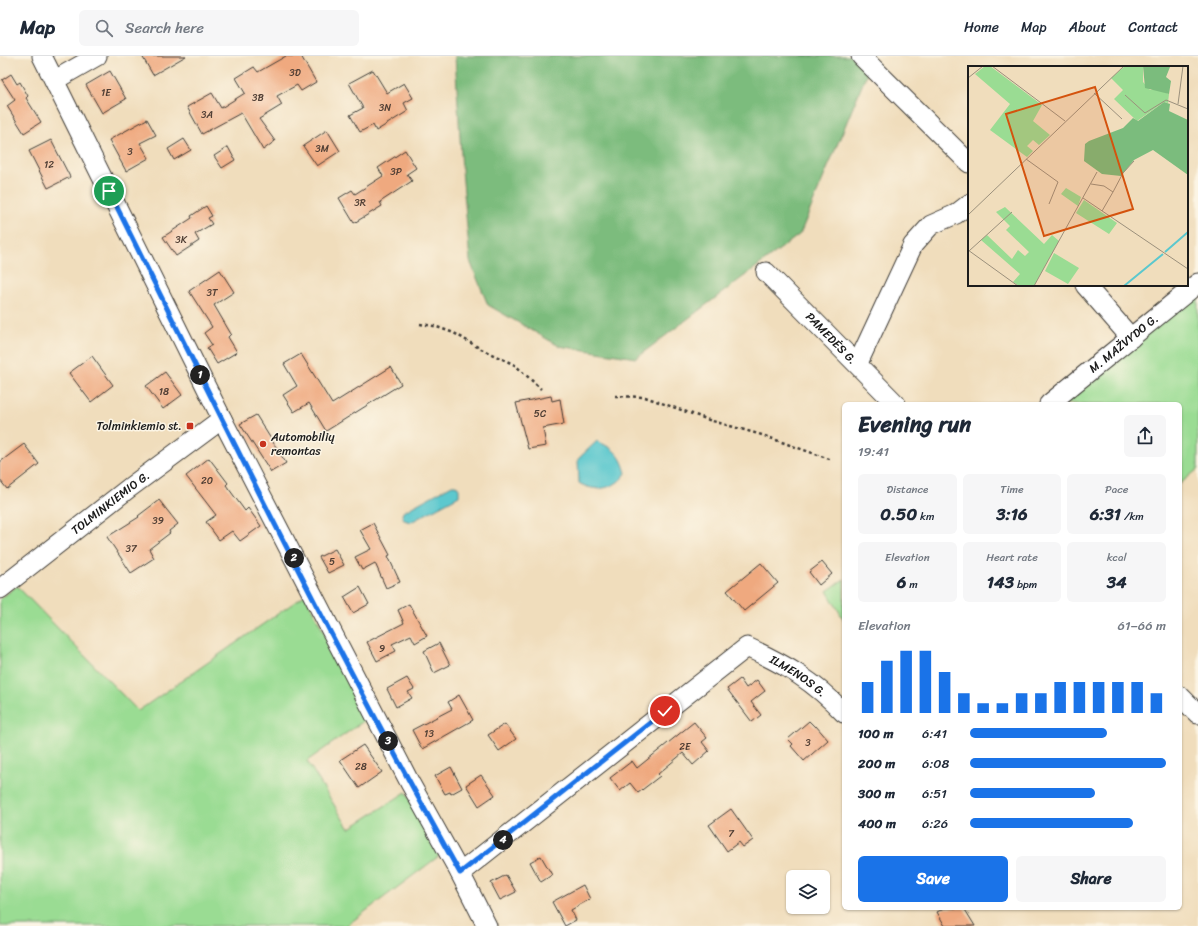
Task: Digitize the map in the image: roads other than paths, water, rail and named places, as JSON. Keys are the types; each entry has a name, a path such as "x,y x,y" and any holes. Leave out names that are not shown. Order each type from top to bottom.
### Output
{"street":[{"path":"42,56 222,419 410,783 460,873 487,926"},
{"path":"55,80 97,56"},
{"path":"861,56 968,162"},
{"path":"858,363 913,245 930,225 956,214 968,205"},
{"name":"PAMEDĖS G.","path":"766,272 858,363 894,402"},
{"name":"M. MAŽVYDO G.","path":"1051,402 1198,283"},
{"path":"1086,286 1131,338"},
{"name":"TOLMINKIEMIO G.","path":"0,589 129,488 222,419"},
{"name":"ILMENOS G.","path":"460,873 747,647 786,666 827,695 842,711"},
{"path":"1182,698 1198,714"}],"water":[{"path":"597,441 616,453 622,461 626,473 617,483 605,488 592,488 579,483 578,459"},
{"path":"452,485 456,485 459,489 459,496 411,522 404,520 402,515 403,512"}],"place":[{"name":"Tolminkiemio st.","path":"190,426"},
{"name":"Automobilių remontas","path":"263,444"}]}
